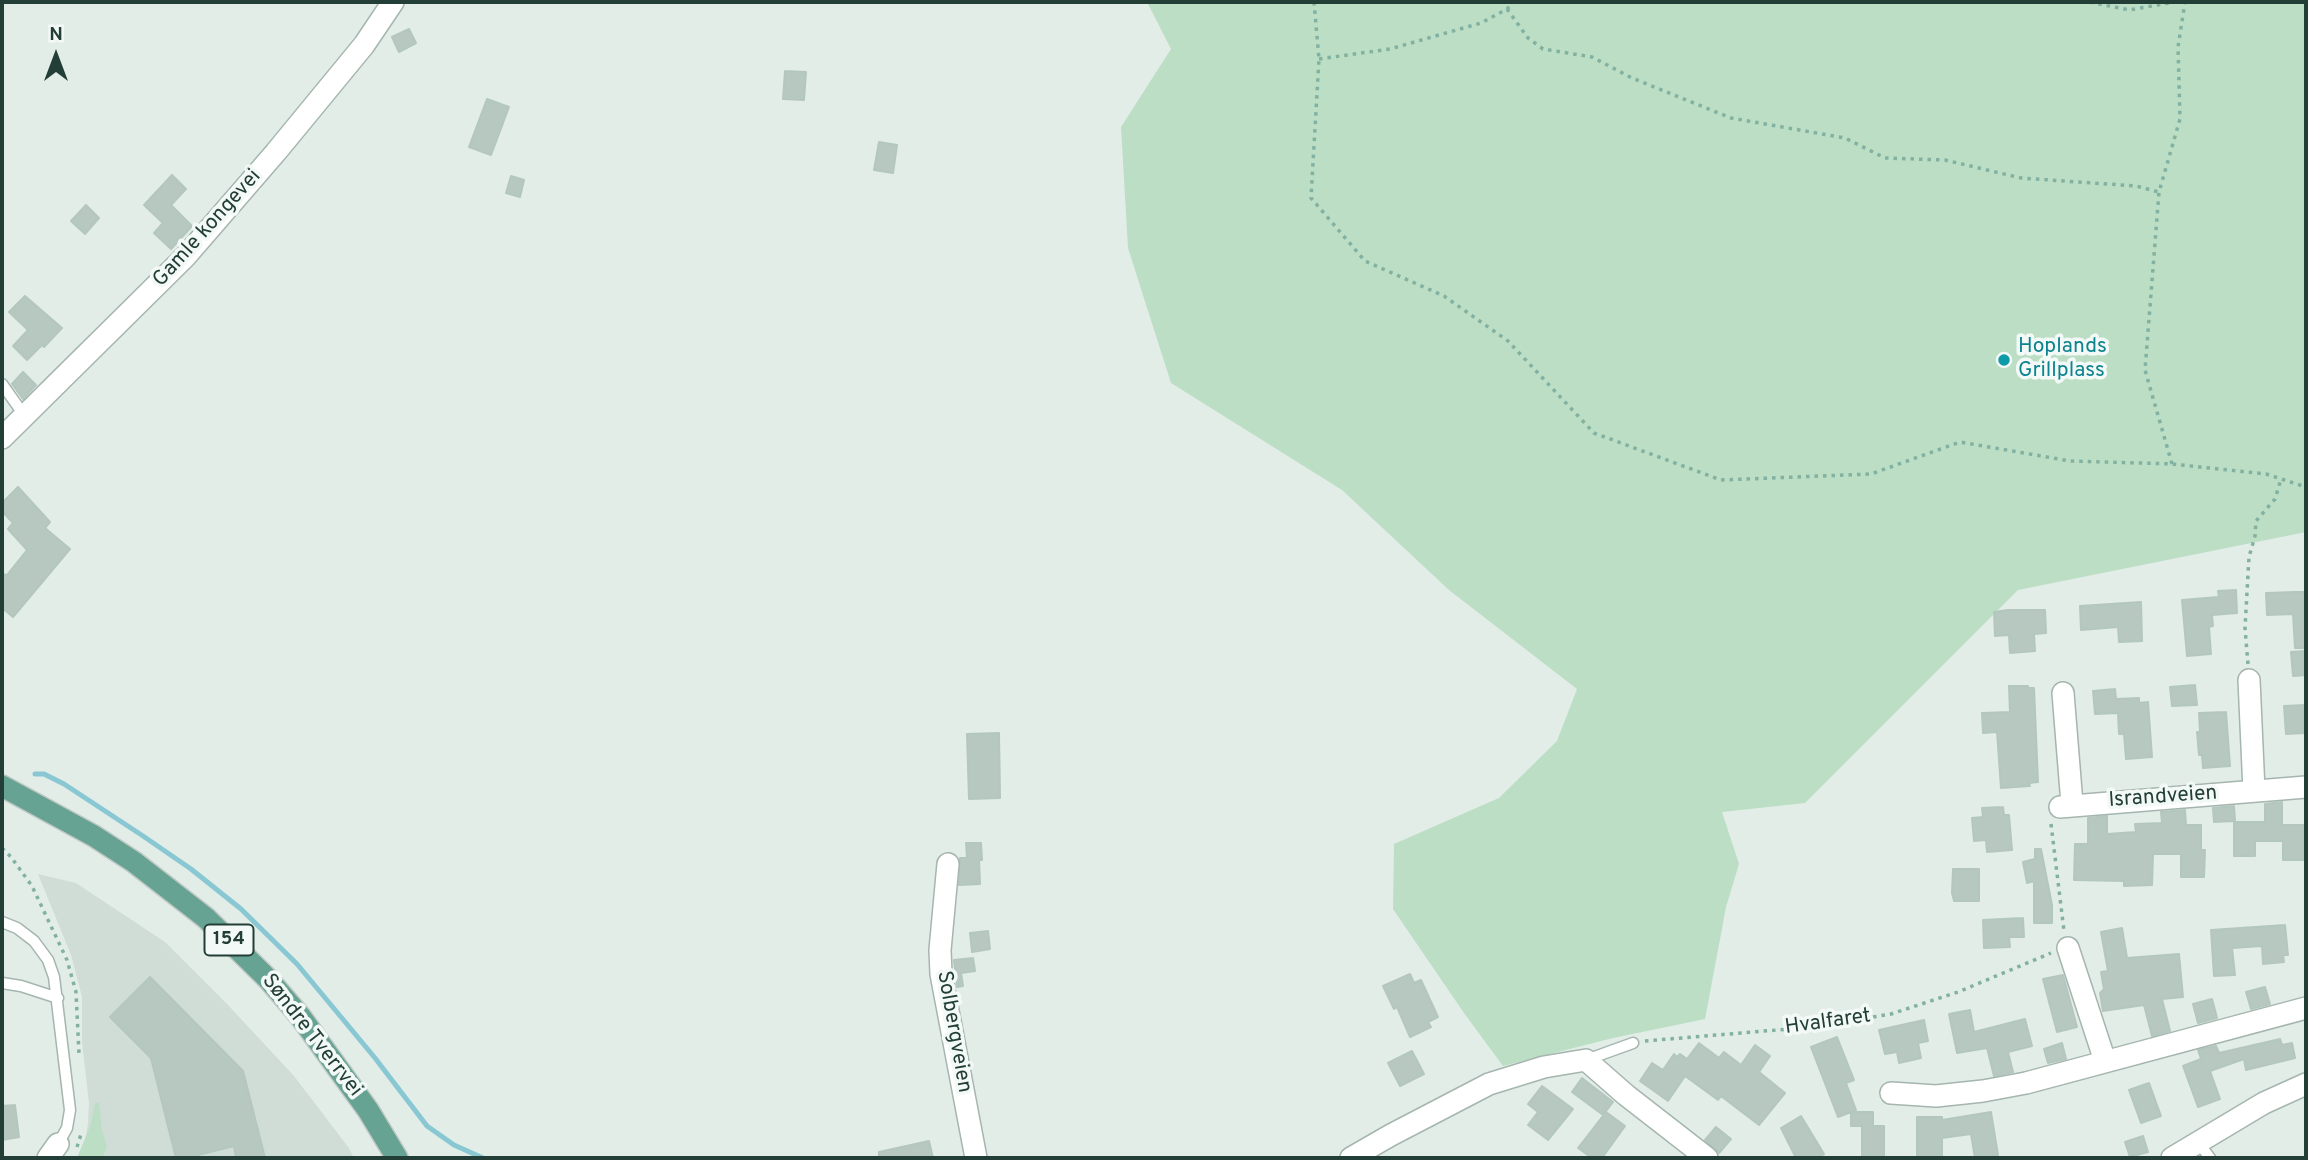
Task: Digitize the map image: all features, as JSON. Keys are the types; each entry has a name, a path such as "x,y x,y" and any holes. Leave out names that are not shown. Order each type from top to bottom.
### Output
{"main road":[{"name":"Søndre Tverrvei","path":"2,786 94,836 134,862 206,918 269,980 300,1016 368,1110 397,1158"}],"street":[{"name":"Gamle kongevei","path":"2,438 186,256 285,142 364,44 393,2"},
{"path":"2249,680 2254,791"},
{"path":"2063,693 2066,806"},
{"name":"Israndveien","path":"2066,806 2306,787"},
{"name":"Solbergveien","path":"948,863 940,950 941,974 976,1158"},
{"path":"2068,948 2105,1061"},
{"path":"1891,1093 1936,1096 2026,1083 2306,1008"},
{"path":"1351,1158 1466,1095 1521,1073 1587,1060 1626,1096 1707,1158"},
{"path":"2172,1158 2204,1150 2264,1102 2306,1084"}],"lane":[{"path":"2,384 24,415"},
{"path":"2,922 27,935 45,953 54,977 70,1110 67,1128 53,1151"},
{"path":"2,984 21,986 58,998"},
{"path":"1587,1060 1633,1043"}],"path":[{"path":"1314,2 1319,59 1311,198 1365,261 1444,296 1508,341 1594,433 1721,480 1871,474 1960,442 2070,461 2172,464 2266,474 2306,487"},
{"path":"1319,59 1390,49 1481,23 1507,9 1514,2"},
{"path":"2090,2 2129,10 2175,2"},
{"path":"2172,464 2146,370 2159,192 2180,119 2178,47 2185,2"},
{"path":"1507,9 1528,38 1543,49 1592,57 1632,78 1731,118 1845,138 1885,158 1945,160 2021,178 2136,186 2159,192"},
{"path":"2249,680 2245,628 2249,557 2256,521 2275,499 2281,480"},
{"path":"2066,806 2053,818 2050,830 2064,936 2068,948"},
{"name":"Hvalfaret","path":"1633,1043 1813,1027 1891,1014 1958,992 2068,948"}],"shaded area":[{"path":"38,874 76,883 165,942 294,1076 354,1158 77,1158 85,1142 89,1103 82,1042 82,997 71,955"}],"green space":[{"path":"1147,2 2306,2 2306,532 2018,590 1805,803 1722,812 1739,864 1726,907 1705,1019 1613,1038 1503,1066 1393,909 1394,844 1499,798 1557,741 1577,689 1449,590 1342,490 1171,383 1128,248 1121,127 1171,49"},
{"path":"95,1103 99,1103 107,1147 102,1158 77,1158 91,1124"}],"building":[{"path":"409,29 416,43 399,52 392,37"},
{"path":"785,71 806,72 804,100 783,99"},
{"path":"487,99 509,107 491,155 469,147"},
{"path":"879,142 897,145 893,173 874,170"},
{"path":"172,175 186,189 171,205 192,226 171,249 154,233 163,223 144,205"},
{"path":"511,176 524,180 520,197 506,193"},
{"path":"86,205 99,218 85,234 71,221"},
{"path":"25,296 62,328 27,360 13,346 28,330 9,312"},
{"path":"23,372 36,385 23,399 12,384"},
{"path":"18,487 50,522 45,528 70,549 13,617 2,608 2,574 7,575 27,550 8,529 13,523 2,511 2,503"},
{"path":"2236,590 2237,613 2212,615 2213,626 2209,627 2211,654 2187,656 2182,600 2219,597 2218,591"},
{"path":"2306,592 2306,648 2295,648 2293,614 2267,615 2266,593"},
{"path":"2141,602 2142,641 2119,642 2118,627 2081,630 2080,606"},
{"path":"2045,610 2046,633 2034,634 2035,651 2010,653 2009,635 1995,636 1994,612"},
{"path":"2306,651 2306,675 2293,676 2291,652"},
{"path":"2195,685 2197,705 2172,706 2170,687"},
{"path":"2009,686 2034,688 2038,782 2029,783 2030,786 2001,788 1997,732 1983,733 1982,713 2010,712"},
{"path":"2115,689 2116,699 2139,698 2139,703 2148,702 2152,757 2126,759 2124,734 2119,734 2118,713 2095,714 2093,691"},
{"path":"2306,705 2306,733 2286,734 2284,706"},
{"path":"2226,712 2230,766 2203,768 2197,732 2200,732 2199,713"},
{"path":"999,733 1000,798 969,799 967,734"},
{"path":"2282,802 2282,825 2306,825 2306,860 2283,860 2283,841 2255,841 2255,856 2234,856 2234,822 2265,822 2265,804"},
{"path":"2234,806 2235,821 2214,822 2213,808"},
{"path":"2003,807 2004,815 2009,815 2012,850 1987,852 1986,840 1974,841 1972,818 1983,817 1982,808"},
{"path":"2185,810 2186,825 2201,825 2201,850 2205,850 2204,877 2181,877 2181,854 2153,854 2152,885 2124,886 2124,881 2074,880 2075,844 2088,844 2088,818 2107,816 2107,834 2136,832 2135,824 2162,823 2161,812"},
{"path":"966,843 981,843 980,884 959,885 960,858 967,858"},
{"path":"2035,849 2041,849 2052,905 2052,923 2034,923 2034,881 2027,883 2023,862 2035,859"},
{"path":"1953,869 1979,869 1979,901 1954,901"},
{"path":"2023,918 2024,937 2009,937 2010,947 1984,948 1983,920"},
{"path":"2285,925 2288,955 2283,955 2284,962 2263,964 2262,946 2232,948 2235,975 2214,976 2211,930"},
{"path":"2122,928 2127,958 2179,954 2183,997 2162,999 2170,1031 2152,1036 2144,1005 2103,1011 2100,993 2104,989 2101,972 2108,971 2101,932"},
{"path":"988,931 990,949 972,952 970,933"},
{"path":"973,958 975,971 961,973 963,986 957,987 954,960"},
{"path":"1410,974 1414,983 1421,980 1438,1017 1428,1022 1431,1027 1410,1037 1397,1007 1394,1009 1383,986"},
{"path":"2063,975 2077,1027 2057,1032 2043,979"},
{"path":"150,977 243,1071 265,1158 236,1158 234,1146 176,1158 151,1058 110,1017"},
{"path":"2265,987 2270,1004 2251,1009 2246,992"},
{"path":"2212,999 2217,1018 2198,1023 2193,1004"},
{"path":"1970,1010 1974,1032 2025,1019 2032,1046 2008,1052 2013,1072 1994,1076 1987,1048 1957,1053 1949,1014"},
{"path":"1924,1020 1928,1041 1918,1043 1921,1058 1899,1063 1897,1052 1885,1054 1879,1030"},
{"path":"1837,1037 1854,1080 1846,1083 1856,1110 1852,1112 1873,1112 1873,1126 1884,1126 1884,1158 1862,1158 1862,1126 1851,1126 1851,1112 1838,1117 1811,1047"},
{"path":"2280,1039 2282,1045 2292,1043 2295,1058 2246,1070 2244,1059 2210,1071 2220,1099 2198,1107 2183,1066 2201,1059 2198,1050 2216,1046 2219,1053"},
{"path":"1699,1043 1719,1058 1724,1052 1741,1065 1755,1045 1770,1056 1759,1072 1785,1093 1759,1125 1721,1096 1718,1100 1685,1076 1668,1101 1640,1081 1652,1063 1663,1070 1674,1054 1677,1057 1680,1054 1687,1059"},
{"path":"2062,1043 2066,1059 2048,1063 2044,1049"},
{"path":"1412,1051 1424,1074 1400,1086 1388,1063"},
{"path":"1582,1078 1613,1102 1603,1115 1572,1092"},
{"path":"2149,1083 2161,1116 2141,1123 2129,1090"},
{"path":"1542,1086 1573,1109 1548,1140 1528,1125 1538,1112 1528,1104"},
{"path":"15,1105 19,1137 2,1140 2,1106"},
{"path":"1606,1112 1625,1126 1602,1158 1592,1158 1578,1148"},
{"path":"1991,1112 1998,1155 1975,1158 1971,1134 1942,1138 1942,1158 1917,1158 1917,1117 1942,1117 1942,1120"},
{"path":"1801,1116 1824,1154 1816,1158 1796,1158 1781,1128"},
{"path":"1716,1127 1731,1139 1719,1153 1705,1140"},
{"path":"2143,1136 2148,1152 2130,1157 2125,1142"},
{"path":"929,1141 933,1158 879,1158 879,1152"}],"waterway":[{"path":"35,774 44,774 64,784 191,869 241,909 297,964 427,1126 454,1145 483,1158"}],"place":[{"name":"Hoplands Grillplass","path":"2004,360"}]}
